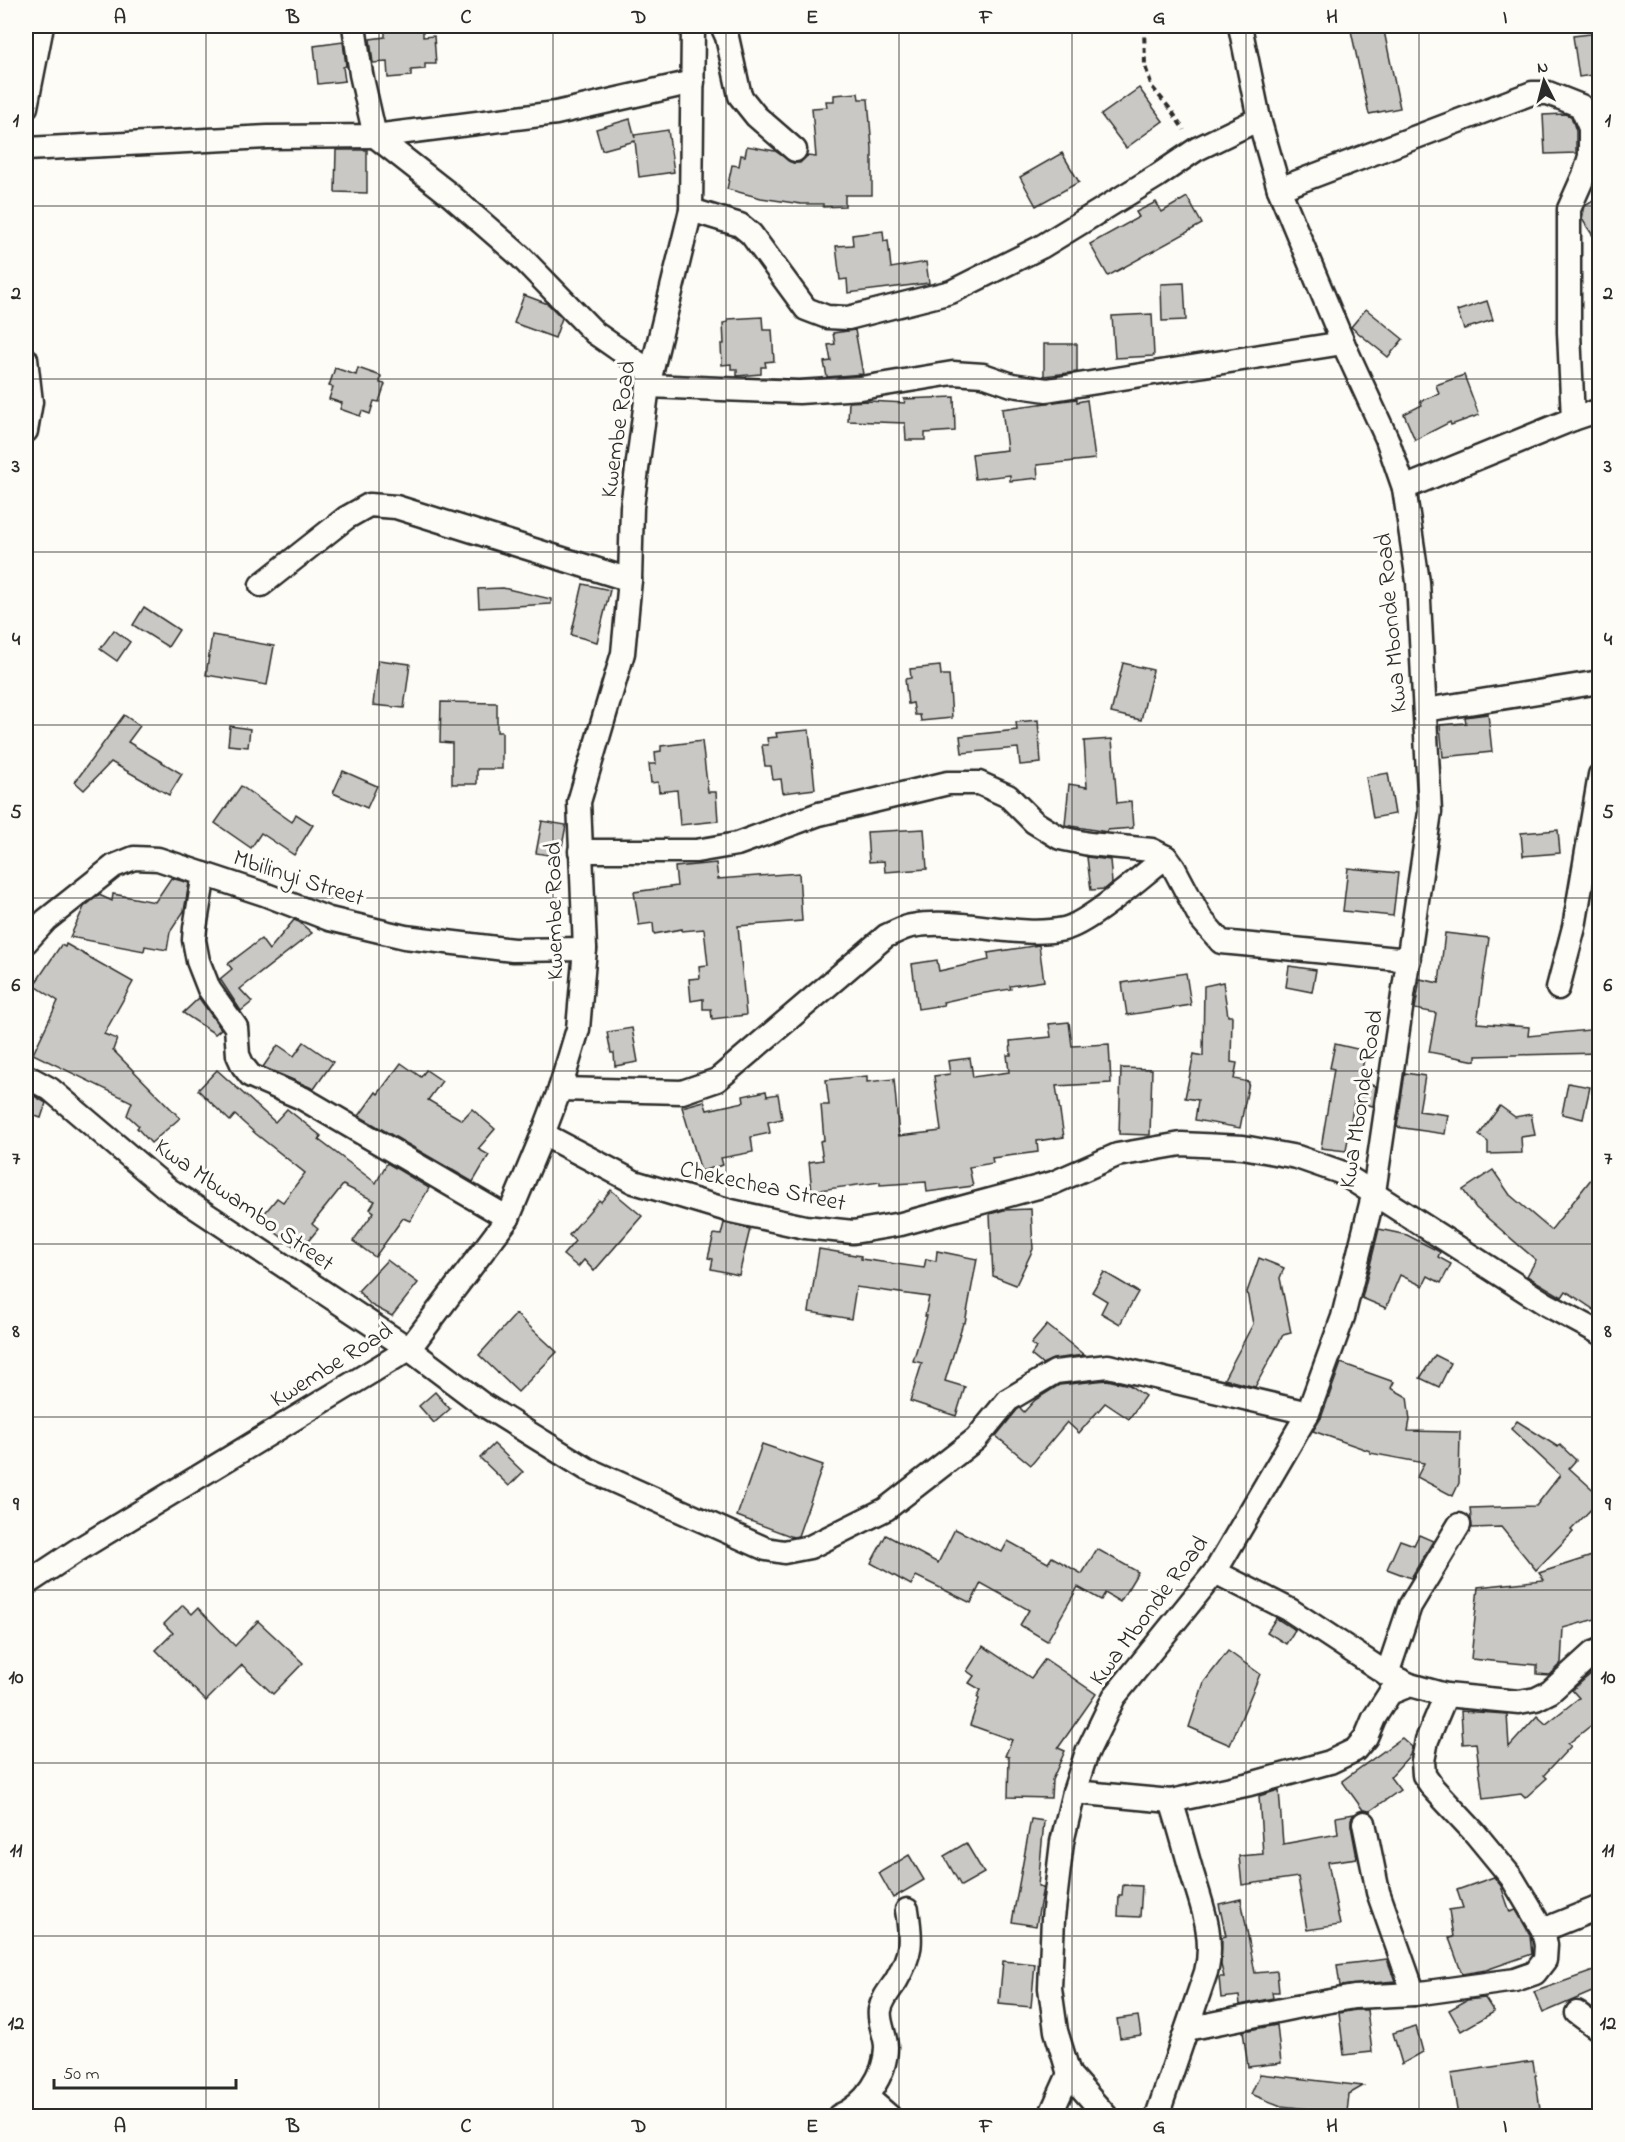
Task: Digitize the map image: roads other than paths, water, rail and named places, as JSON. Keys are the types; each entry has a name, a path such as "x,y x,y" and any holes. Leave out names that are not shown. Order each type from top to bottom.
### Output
{"street":[{"path":"26,107 42,26"},
{"path":"354,26 361,74 375,136 449,194 520,256 595,333 649,379 799,392 861,388 953,373 983,375 1012,385 1047,390 1343,343"},
{"name":"Kwembe Road","path":"26,1584 409,1349 508,1218 561,1089 578,1029 585,949 579,802 623,653 630,579 632,507 649,379 691,210 693,26"},
{"path":"722,26 727,37 740,96 756,116 795,150"},
{"name":"Kwa Mbonde Road","path":"1106,2116 1069,2074 1056,2031 1050,1988 1054,1907 1062,1842 1074,1792 1086,1755 1114,1697 1215,1572 1308,1413 1343,1317 1374,1192 1430,812 1418,582 1404,488 1387,439 1343,343 1279,189 1259,119 1240,26"},
{"path":"26,149 268,137 375,136 556,113 693,82"},
{"path":"1279,189 1532,93 1548,93 1581,106 1590,128 1590,156 1569,209 1569,332 1573,418"},
{"path":"691,210 740,225 751,234 806,309 827,317 848,318 951,292 1041,247 1197,149 1259,119"},
{"path":"26,359 31,402 26,431"},
{"path":"1404,488 1573,418 1599,410"},
{"path":"261,585 346,518 369,505 396,507 630,579"},
{"path":"1425,710 1599,682"},
{"path":"1558,988 1574,927 1590,890 1599,775"},
{"path":"580,851 696,851 737,844 830,811 948,783 979,783 1008,796 1035,822 1060,838 1089,844 1152,850 1166,857 1201,919 1221,942 1409,960"},
{"path":"561,1089 682,1092 717,1080 886,936 910,926 935,924 1044,932 1066,929 1087,919 1166,857"},
{"name":"Mbilinyi Street","path":"26,942 46,920 114,866 134,858 158,859 264,894 329,919 405,937 513,950 585,949"},
{"path":"204,874 194,940 198,961 209,989 236,1027 238,1055 251,1076 302,1098 508,1218"},
{"name":"Kwa Mbwambo Street","path":"26,1076 50,1089 168,1189 409,1349 482,1404 587,1469 766,1549 784,1552 810,1546 886,1509 976,1439 1008,1400 1055,1372 1108,1366 1308,1413"},
{"name":"Chekechea Street","path":"543,1134 634,1182 731,1211 805,1227 853,1232 901,1224 1053,1183 1117,1155 1181,1144 1243,1147 1297,1157 1340,1172 1546,1304 1599,1334"},
{"path":"1387,1674 1410,1606 1459,1525"},
{"path":"1215,1572 1290,1610 1387,1674 1410,1685 1446,1695 1520,1702 1536,1699 1550,1692 1599,1650"},
{"path":"1074,1792 1171,1801 1250,1784 1318,1765 1355,1750 1366,1737 1374,1718 1390,1693 1410,1685"},
{"path":"1187,2029 1354,1997 1414,1994 1515,1980 1535,1972 1545,1960 1546,1945 1543,1930 1512,1878 1424,1775 1423,1761 1427,1740 1446,1695"},
{"path":"1157,2116 1210,1956 1210,1935 1171,1801"},
{"path":"1364,1823 1378,1892 1414,1994"},
{"path":"1543,1930 1599,1907"},
{"path":"839,2116 849,2112 867,2097 885,2060 886,2045 879,2012 911,1947 907,1910"},
{"path":"1577,2013 1599,2030"},
{"path":"1050,2116 1069,2074"},
{"path":"867,2097 889,2116"}]}
